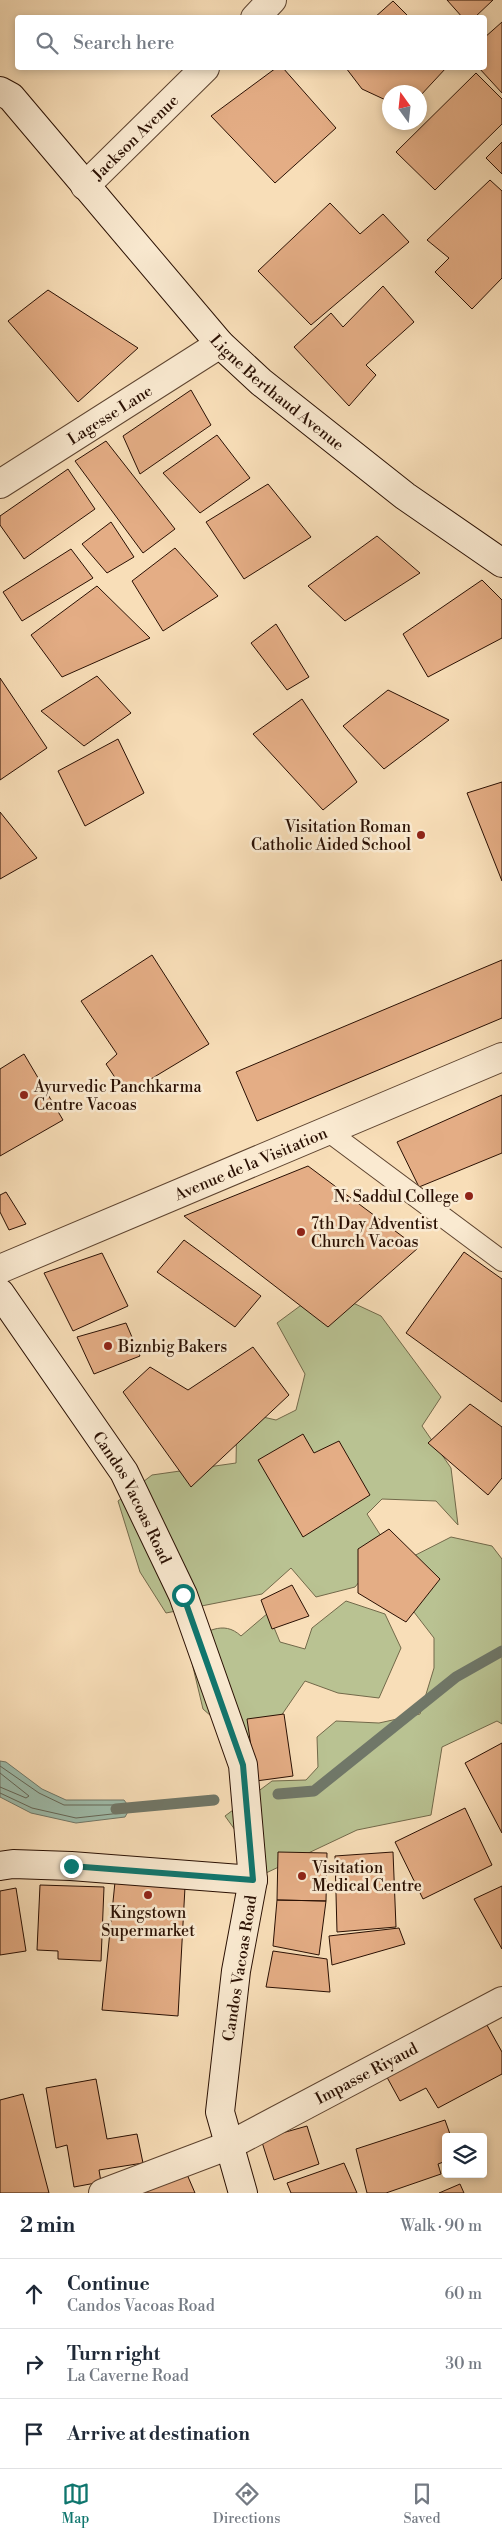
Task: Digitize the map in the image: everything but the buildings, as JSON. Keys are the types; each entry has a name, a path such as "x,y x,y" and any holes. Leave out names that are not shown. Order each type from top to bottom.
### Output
{"street":[{"path":"258,15 272,0"},
{"name":"Jackson Avenue","path":"86,186 203,70"},
{"name":"Ligne Berthaud Avenue","path":"0,91 11,97 220,344 261,382 405,496 502,563"},
{"name":"Lagesse Lane","path":"0,484 220,344"},
{"name":"Avenue de la Visitation","path":"0,1269 502,1057"},
{"name":"Candos Vacoas Road","path":"0,1293 124,1472 183,1595 243,1765 253,1880 236,1971 220,2112 243,2193"},
{"path":"0,1866 13,1864 71,1866 253,1880"},
{"name":"Impasse Riyaud","path":"103,2193 230,2145 502,2002"}],"lane":[{"path":"328,1132 502,1261"}],"green space":[{"path":"323,1289 381,1316 441,1397 422,1426 451,1468 458,1525 436,1501 382,1499 367,1514 388,1547 355,1587 316,1597 291,1568 262,1594 166,1613 140,1572 118,1501 152,1475 236,1463 237,1411 276,1420 296,1410 305,1374 277,1323"},
{"path":"451,1537 492,1546 502,1559 502,1724 497,1721 442,1747 431,1815 357,1830 266,1873 225,1816 272,1781 306,1780 318,1767 317,1737 336,1721 379,1723 420,1714 434,1668 434,1638 407,1603 398,1564"},
{"path":"346,1601 385,1614 401,1648 379,1698 338,1693 305,1681 272,1729 252,1752 203,1709 187,1642 214,1629 221,1628 234,1631 241,1636 268,1613 280,1642 305,1649 312,1628"}],"water":[{"path":"0,1761 6,1762 42,1789 66,1800 124,1800 130,1808 125,1817 76,1823 31,1813 0,1797"}],"waterway":[{"path":"278,1794 314,1791 456,1677 502,1651"},
{"path":"116,1809 214,1800"}],"place":[{"name":"Visitation Roman Catholic Aided School","path":"421,835"},
{"name":"Ayurvedic Panchkarma Centre Vacoas","path":"24,1095"},
{"name":"N. Saddul College","path":"469,1196"},
{"name":"7th Day Adventist Church Vacoas","path":"301,1232"},
{"name":"Biznbig Bakers","path":"108,1346"},
{"name":"Visitation Medical Centre","path":"302,1876"},
{"name":"Kingstown Supermarket","path":"148,1895"}],"route":[{"path":"71,1866 253,1880 243,1765 183,1595"}]}
